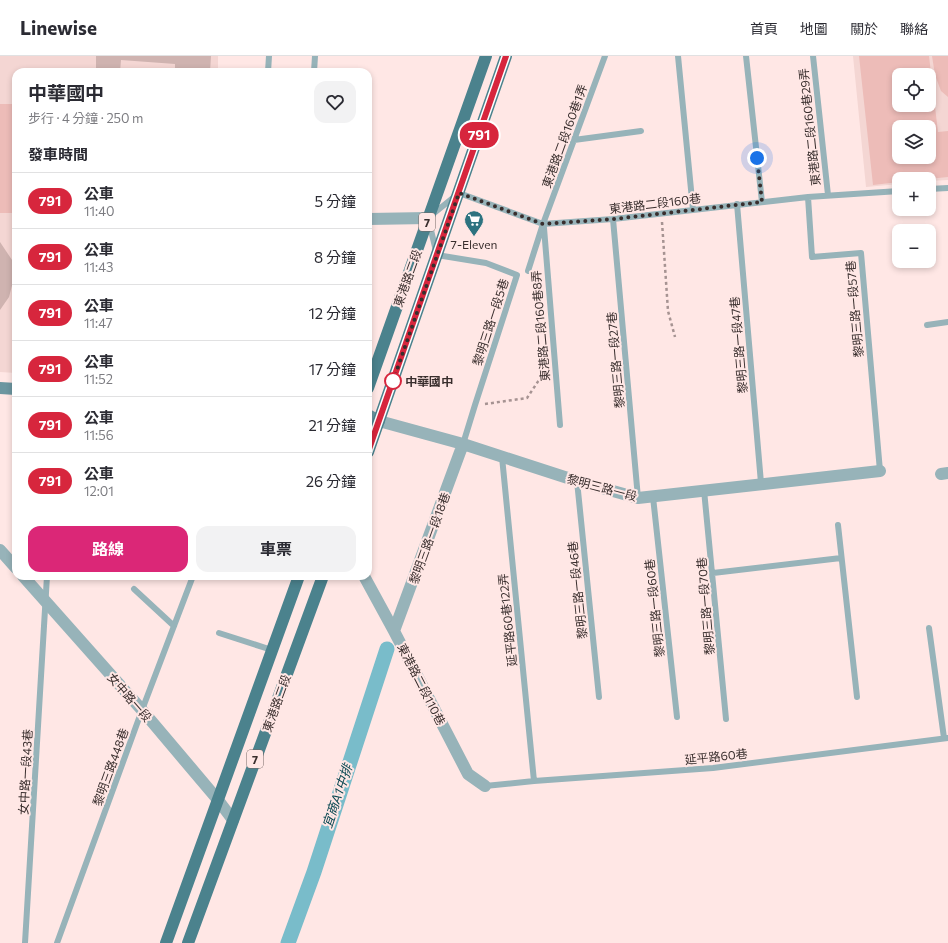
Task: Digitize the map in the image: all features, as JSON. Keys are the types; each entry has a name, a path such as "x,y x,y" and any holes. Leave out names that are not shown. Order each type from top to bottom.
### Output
{"main road":[{"name":"東港路二段","path":"372,377 486,56"},
{"name":"東港路二段","path":"372,441 506,56"},
{"name":"東港路二段","path":"166,943 298,580"},
{"name":"東港路二段","path":"188,943 322,580"}],"street":[{"path":"372,219 428,218"},
{"path":"0,388 12,389"},
{"path":"372,417 379,421"},
{"name":"黎明三路一段","path":"379,421 463,444 577,481 638,498 880,470"},
{"name":"黎明三路一段18巷","path":"394,631 463,444"},
{"path":"0,550 12,564"},
{"name":"女中路一段","path":"27,580 142,710 233,820"},
{"name":"東港路二段110巷","path":"366,580 468,774 485,786"}],"lane":[{"path":"268,68 269,56"},
{"path":"314,68 316,56"},
{"name":"東港路二段160巷1弄","path":"528,271 543,224 605,56"},
{"path":"678,56 693,210"},
{"path":"746,56 762,202"},
{"name":"東港路二段160巷29弄","path":"813,56 828,195"},
{"path":"574,140 641,131"},
{"path":"936,189 948,188"},
{"name":"東港路二段160巷","path":"459,193 543,224 614,219 736,204 828,195 892,191"},
{"path":"437,255 428,218 459,193"},
{"name":"黎明三路一段57巷","path":"808,197 812,257 861,253 880,470"},
{"name":"黎明三路一段47巷","path":"736,204 761,483"},
{"name":"黎明三路一段27巷","path":"614,219 638,498"},
{"name":"東港路二段160巷8弄","path":"543,224 560,425"},
{"name":"黎明三路一段5巷","path":"437,255 486,263 517,275 474,405 463,444"},
{"path":"927,325 948,322"},
{"name":"延平路60巷122弄","path":"502,457 534,781"},
{"name":"黎明三路一段46巷","path":"577,481 599,697"},
{"name":"黎明三路一段70巷","path":"704,490 726,719"},
{"name":"黎明三路一段60巷","path":"653,497 678,718"},
{"path":"838,525 857,697"},
{"path":"713,573 842,558"},
{"name":"女中路一段43巷","path":"26,943 47,580"},
{"name":"黎明三路448巷","path":"57,943 142,710 191,580"},
{"path":"134,589 174,626"},
{"path":"929,628 946,738"},
{"path":"219,634 272,650"},
{"name":"延平路60巷","path":"485,786 713,768 946,738"}],"path":[{"path":"662,214 668,311 675,337"},
{"path":"474,405 527,398 554,358"}],"shaded area":[{"path":"0,56 218,56 218,68 12,68 12,373 0,372"},
{"path":"853,56 948,56 948,180 936,181 936,172 892,172 892,185 866,187"},
{"path":"859,56 929,56 930,68 892,68 892,112 936,112 938,132 948,131 948,177 936,178 936,172 892,172 892,183 873,185"},
{"path":"932,56 948,56 948,97 941,91 936,78 936,68 934,68"},
{"path":"0,104 12,104 12,213 0,213"}],"building":[{"path":"96,56 211,56 210,68 175,68 175,64 121,60 120,68 96,68"},
{"path":"0,242 12,260 12,286 9,297 0,310"}],"waterway":[{"name":"宜商A1中排","path":"288,943 314,872 387,649"}],"bus line":[{"name":"791","path":"372,441 506,56"}],"place":[{"name":"7-Eleven","path":"474,237"},
{"name":"中華國中","path":"393,381"}],"route":[{"path":"393,381 459,193 543,224 662,214 762,202 757,158"}]}
